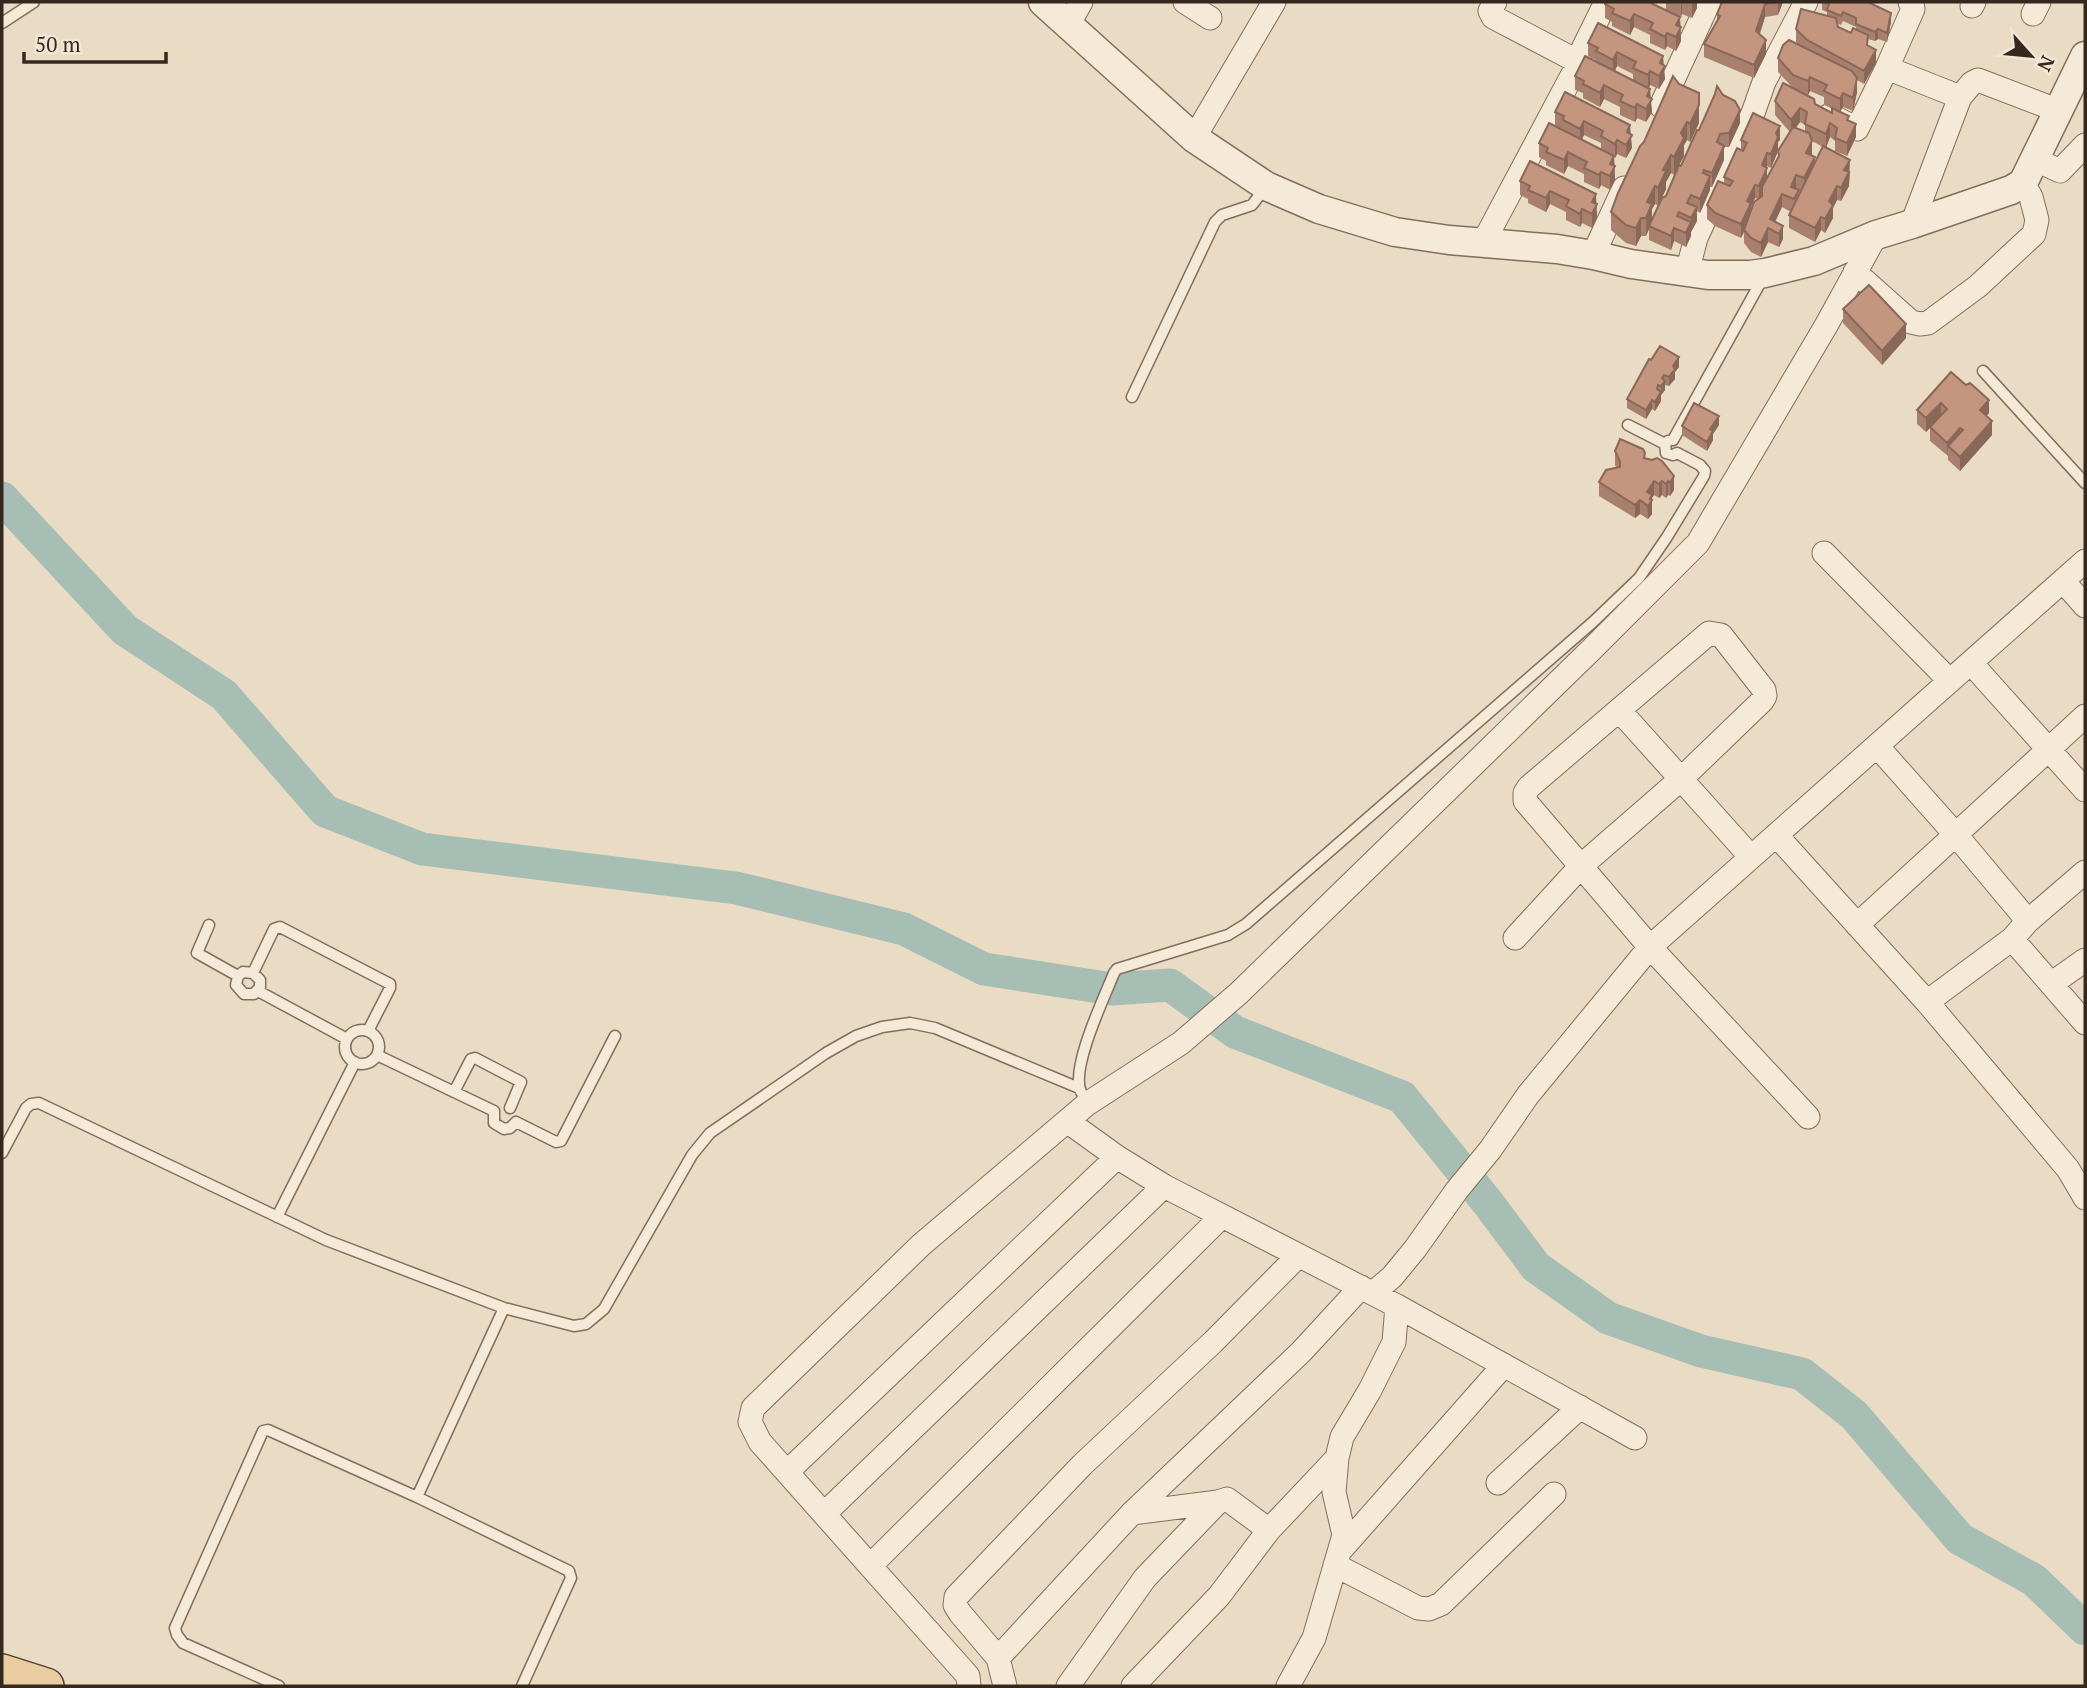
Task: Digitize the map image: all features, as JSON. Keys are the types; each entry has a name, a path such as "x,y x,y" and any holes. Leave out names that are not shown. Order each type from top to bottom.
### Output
{"main road":[{"path":"2,1672 46,1686"}],"street":[{"path":"1043,2 1075,13 1194,138 1266,186 1319,209 1395,232 1449,240 1557,249 1631,264 1708,275 1765,273 1814,261 1876,235 2000,195 2029,171 2085,56"},
{"path":"1185,2 1210,18"},
{"path":"1194,138 1273,2"},
{"path":"1494,2 1490,11 1493,17 1572,58 1576,63"},
{"path":"1483,243 1576,70 1576,63 1606,2"},
{"path":"1651,128 1709,2"},
{"path":"1687,272 1696,238 1753,113 1764,82 1806,2"},
{"path":"1811,105 1857,129 1888,68 1913,9 1910,2"},
{"path":"1888,68 1960,97"},
{"path":"1912,225 1960,97 1972,83 1978,80 2059,111"},
{"path":"1764,82 1787,94"},
{"path":"2029,171 2060,171 2085,145"},
{"path":"1593,255 1634,166"},
{"path":"1855,272 1911,321 1928,323 1978,286 2034,234 2037,220 2031,197 2029,171"},
{"path":"966,1682 870,1566 760,1442 750,1422 753,1408 921,1245 1067,1121 1083,1096 1181,1043 1239,993 1698,543 1876,235"},
{"path":"1824,553 1950,681"},
{"path":"1298,1256 1213,1342 1082,1465 956,1597 960,1613 1006,1677 1132,1513 1367,1290 1392,1277 1490,1150 1536,1085 1650,947 2085,561"},
{"path":"2063,581 2085,606"},
{"path":"1515,938 1581,866 1681,779 1762,701 1764,690 1721,635 1709,633 1529,786 1525,801 1581,866 1650,947 1808,1117"},
{"path":"1971,663 2085,790"},
{"path":"1619,710 1751,858"},
{"path":"1857,925 2085,716"},
{"path":"1877,746 2028,921"},
{"path":"1776,835 1927,1002 2068,1169 2085,1198"},
{"path":"1927,1002 2012,939 2028,921 2085,872"},
{"path":"2012,939 2085,1023"},
{"path":"2051,984 2085,960"},
{"path":"1067,1121 1164,1186 1397,1306 1635,1438"},
{"path":"787,1472 1117,1157"},
{"path":"824,1514 1164,1186"},
{"path":"870,1566 1222,1216"},
{"path":"1287,1686 1314,1638 1344,1535 1334,1492 1342,1437 1394,1342 1397,1306"},
{"path":"1337,1559 1504,1365"},
{"path":"1498,1483 1580,1407"},
{"path":"1133,1686 1219,1596 1269,1530 1337,1458"},
{"path":"1337,1559 1418,1608 1429,1609 1441,1604 1554,1494"},
{"path":"1132,1513 1227,1499 1269,1530"},
{"path":"1068,1686 1145,1578 1218,1502"}],"lane":[{"path":"2,23 34,2"},
{"path":"1132,397 1215,222 1222,215 1252,205 1266,186"},
{"path":"1669,442 1765,273"},
{"path":"1983,371 2085,483"},
{"path":"1083,1096 1078,1075 1083,1053 1112,976 1121,967 1237,931 1593,622 1639,578 1667,537 1705,471 1677,453 1678,445 1628,425"},
{"path":"209,925 197,953 238,976"},
{"path":"253,973 274,929 280,927 388,982 390,988 368,1031"},
{"path":"243,972 253,973 260,980 258,991 250,995 244,994 236,985 238,976 243,972"},
{"path":"258,991 346,1039"},
{"path":"2,1153 26,1108 39,1103 326,1240 504,1308 574,1326 586,1324 604,1309 692,1155 710,1133 826,1053 856,1036 881,1027 910,1023 935,1028 1083,1096"},
{"path":"353,1031 368,1031 379,1041 379,1056 372,1062 355,1062 344,1049 346,1039 353,1031"},
{"path":"516,1122 556,1142 561,1141 615,1035"},
{"path":"379,1056 494,1111"},
{"path":"454,1092 471,1059 475,1058 521,1082 510,1108"},
{"path":"278,1217 355,1062"},
{"path":"501,1105 510,1108 518,1116 516,1122 510,1128 499,1127 494,1123 494,1111 501,1105"},
{"path":"417,1497 504,1308"},
{"path":"279,1686 183,1643 175,1628 263,1431 268,1430 417,1497 571,1574 522,1686"}],"building":[{"path":"1649,2 1680,17 1676,25 1681,27 1676,37 1667,33 1665,37 1650,29 1653,23 1634,14 1630,21 1612,13 1614,9 1605,4"},
{"path":"1722,2 1777,2 1765,4 1756,31 1766,40 1754,65 1704,44 1720,16 1717,14"},
{"path":"1824,2 1868,2 1891,13 1887,33 1878,29 1875,32 1856,24 1856,18 1843,12 1841,16 1827,10 1829,4"},
{"path":"1801,9 1836,18 1838,27 1851,33 1853,28 1868,35 1867,45 1876,50 1864,71 1807,40 1796,29"},
{"path":"1598,23 1663,56 1660,63 1665,66 1659,76 1650,71 1648,75 1633,68 1636,62 1617,52 1613,60 1596,51 1598,48 1588,43"},
{"path":"1789,40 1852,71 1857,78 1853,98 1843,93 1840,99 1824,91 1827,85 1810,77 1808,81 1793,75 1778,58 1783,45"},
{"path":"1585,56 1650,89 1647,96 1652,99 1646,109 1637,104 1635,108 1620,101 1623,95 1604,85 1600,93 1583,84 1584,81 1575,76"},
{"path":"1673,76 1679,84 1699,93 1699,105 1690,124 1687,122 1681,133 1684,138 1663,170 1666,171 1658,188 1655,186 1647,202 1652,204 1646,218 1641,218 1636,228 1626,225 1611,212"},
{"path":"1783,83 1814,99 1815,104 1832,113 1832,108 1849,116 1847,120 1856,124 1847,143 1835,138 1837,128 1830,123 1826,134 1805,124 1807,112 1800,108 1791,120 1775,101"},
{"path":"1717,86 1723,95 1735,101 1740,110 1729,133 1720,134 1717,142 1724,146 1712,173 1704,170 1703,173 1710,176 1700,199 1691,195 1687,203 1697,207 1691,218 1679,212 1677,216 1691,222 1686,233 1674,228 1671,236 1649,226 1699,130"},
{"path":"1565,92 1630,125 1627,132 1632,135 1626,145 1617,140 1615,144 1601,136 1603,131 1584,121 1580,129 1563,120 1564,116 1555,112"},
{"path":"1753,113 1780,126 1771,154 1767,153 1762,165 1767,168 1759,186 1755,185 1747,201 1751,203 1741,224 1715,213 1707,205 1718,181 1730,186 1733,181 1724,177 1737,148 1743,151 1747,143 1741,140"},
{"path":"1549,123 1614,156 1610,164 1615,166 1610,176 1601,172 1599,175 1584,168 1587,162 1568,152 1564,160 1546,152 1548,148 1539,143"},
{"path":"1793,127 1809,133 1812,141 1806,153 1815,157 1804,178 1796,175 1791,187 1799,190 1794,199 1782,194 1770,219 1783,226 1779,234 1768,228 1761,243 1751,238 1744,230 1754,202 1762,196 1762,187 1779,156 1778,151"},
{"path":"1823,146 1850,160 1844,170 1849,172 1841,188 1837,186 1829,201 1833,205 1825,219 1821,217 1815,228 1789,215"},
{"path":"1530,161 1596,194 1592,202 1597,204 1592,214 1582,209 1580,214 1566,206 1569,200 1550,191 1546,198 1528,190 1530,186 1520,181"},
{"path":"1869,285 1906,324 1882,351 1843,309"},
{"path":"1660,346 1679,357 1669,377 1664,375 1662,378 1665,381 1661,386 1658,385 1657,389 1661,392 1655,402 1652,400 1646,410 1627,399 1649,359 1651,360"},
{"path":"1951,372 1966,385 1970,383 1989,400 1980,410 1992,421 1960,457 1948,446 1963,430 1960,428 1947,443 1930,427 1947,409 1941,403 1926,418 1917,410"},
{"path":"1694,403 1719,416 1710,429 1713,431 1707,442 1682,426"},
{"path":"1620,439 1643,449 1644,458 1657,458 1662,461 1674,476 1670,483 1668,481 1666,484 1654,481 1647,492 1652,495 1648,506 1640,500 1635,505 1599,482 1606,470 1620,467 1615,451"}],"waterway":[{"path":"2,498 125,630 224,695 325,811 422,849 736,888 904,929 984,969 1112,989 1170,985 1235,1032 1402,1097 1536,1267 1608,1318 1701,1351 1802,1374 1854,1415 1960,1539 2034,1580 2085,1629"}]}
